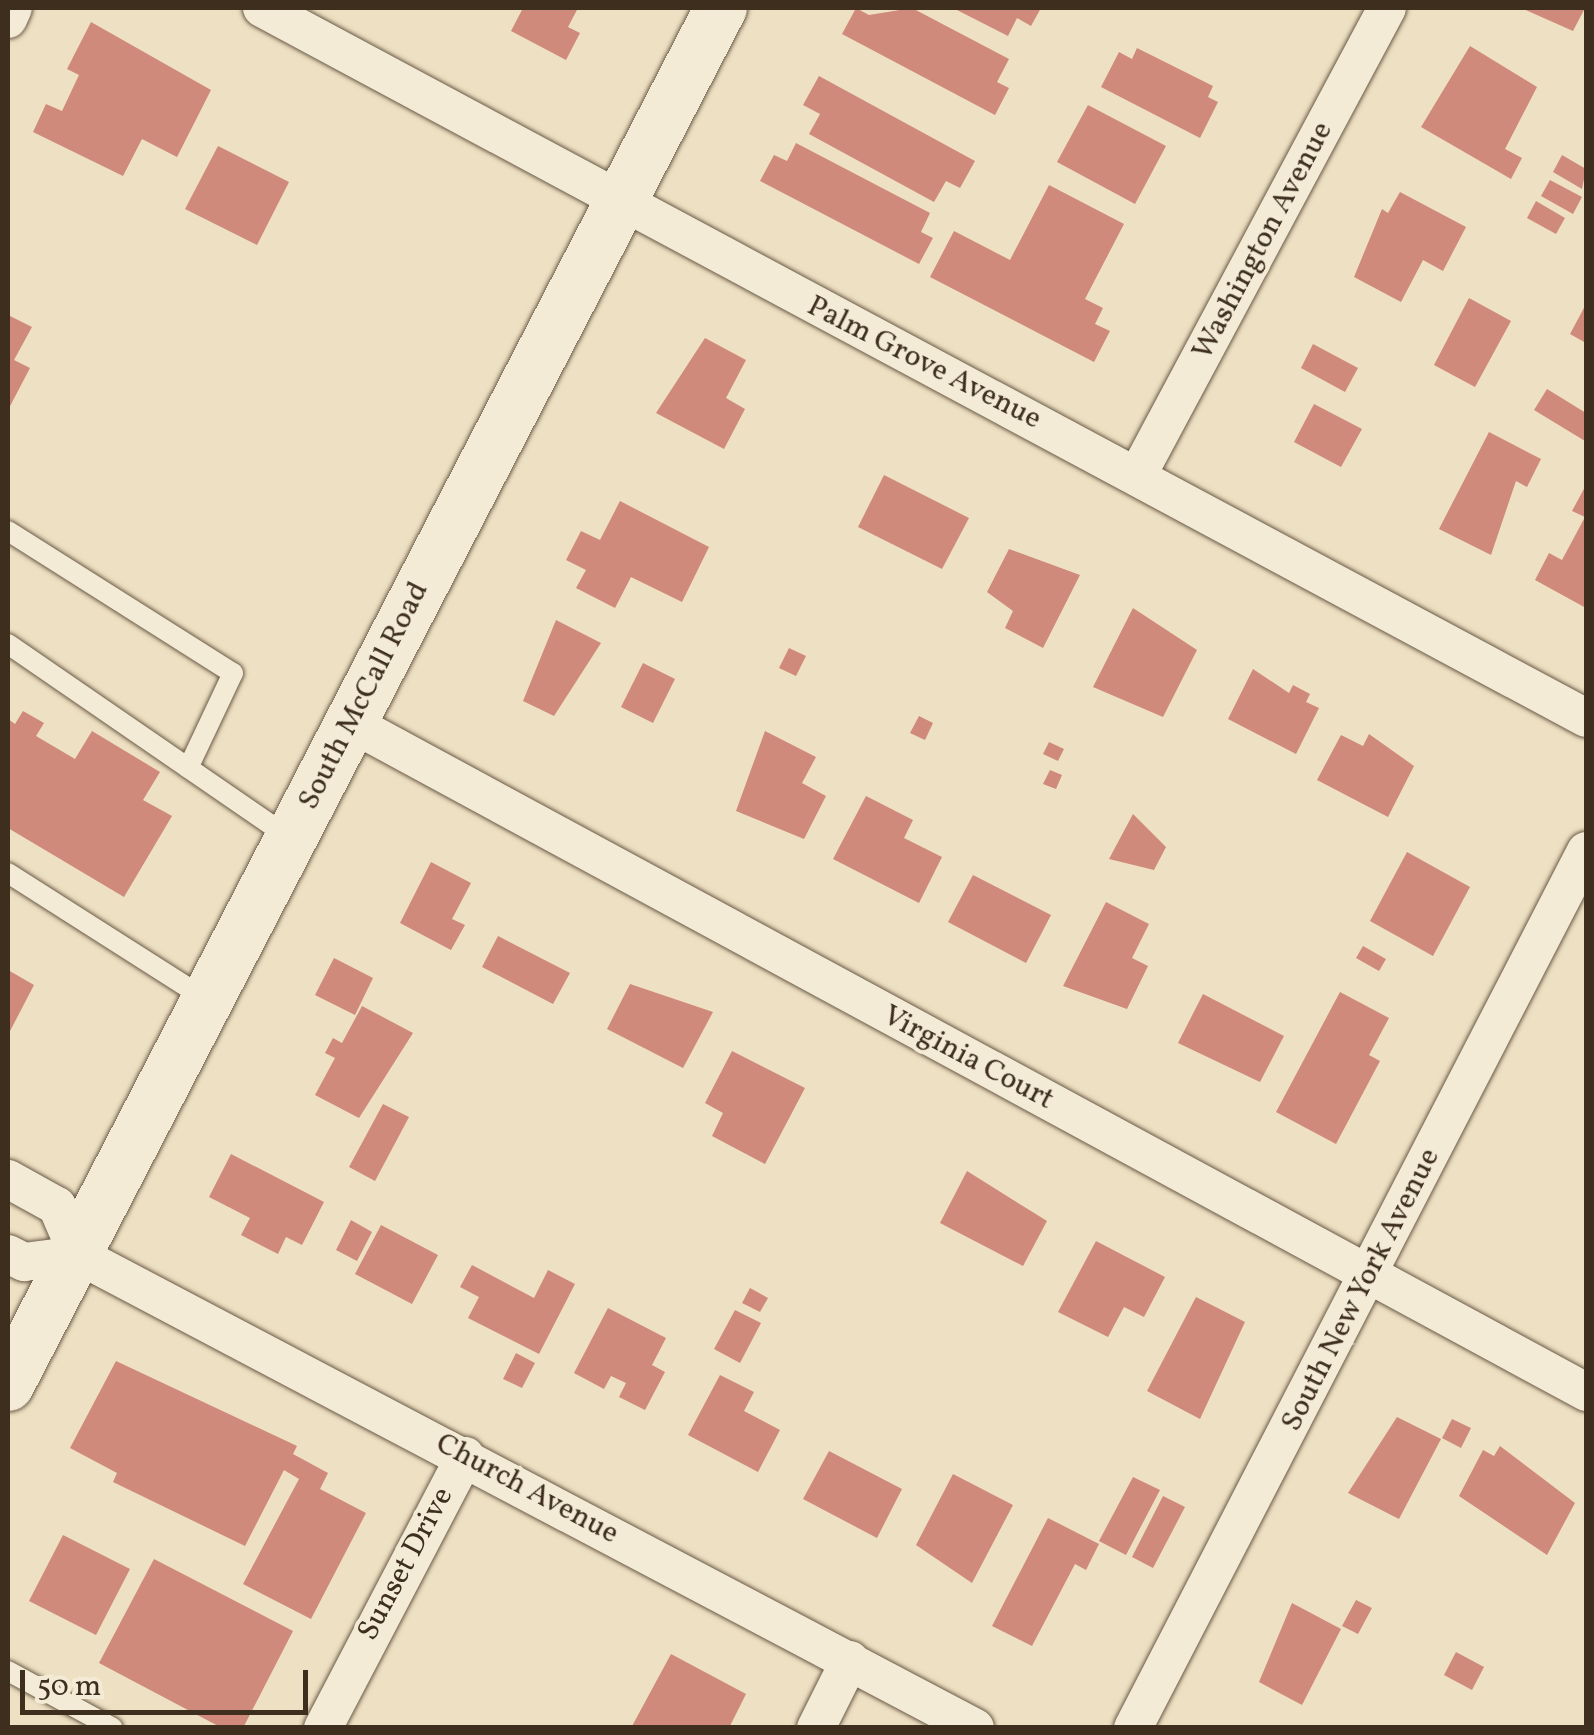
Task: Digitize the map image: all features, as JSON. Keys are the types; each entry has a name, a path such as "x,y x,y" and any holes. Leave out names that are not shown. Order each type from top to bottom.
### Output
{"street":[{"path":"8,19 13,8"},
{"name":"Palm Grove Avenue","path":"262,8 618,204 1138,474 1586,718"},
{"name":"South McCall Road","path":"8,1385 721,8"},
{"name":"Washington Avenue","path":"1138,474 1388,8"},
{"name":"Virginia Court","path":"351,723 1586,1392"},
{"name":"South New York Avenue","path":"1133,1728 1586,851"},
{"path":"8,1179 57,1206 78,1254 24,1262 8,1254"},
{"name":"Church Avenue","path":"78,1254 975,1728"},
{"name":"Sunset Drive","path":"323,1728 464,1456"},
{"path":"816,1728 850,1660"}],"lane":[{"path":"8,531 233,674 188,768"},
{"path":"8,644 291,838"},
{"path":"8,873 207,1000"},
{"path":"8,1671 113,1728"}],"building":[{"path":"523,8 578,8 568,27 580,33 566,60 511,31"},
{"path":"856,8 869,15 912,8 1009,59 997,82 1009,88 995,115 842,34"},
{"path":"953,8 1041,8 1031,26 1017,18 1008,36"},
{"path":"1521,8 1585,8 1573,31"},
{"path":"91,22 211,90 177,157 142,139 123,176 33,132 46,104 62,111 79,75 67,69"},
{"path":"1470,46 1537,87 1505,149 1522,158 1511,179 1421,127"},
{"path":"1137,48 1213,86 1208,97 1218,102 1200,138 1101,87 1119,52 1132,59"},
{"path":"819,76 975,161 960,188 946,181 934,202 809,134 820,114 803,105"},
{"path":"1088,105 1166,146 1135,204 1057,162"},
{"path":"796,143 930,213 921,232 933,238 919,264 760,181 774,155 787,161"},
{"path":"218,146 289,182 257,245 185,209"},
{"path":"1562,155 1586,169 1582,189 1553,172"},
{"path":"1550,180 1582,197 1573,214 1541,196"},
{"path":"1049,185 1124,224 1085,299 1103,308 1095,324 1110,331 1094,362 930,277 954,231 1010,260"},
{"path":"1400,192 1466,227 1443,271 1423,260 1401,302 1354,277 1382,209 1388,213"},
{"path":"1536,201 1565,218 1556,234 1527,218"},
{"path":"1469,298 1511,321 1475,387 1434,365"},
{"path":"1586,304 1586,343 1570,334"},
{"path":"8,315 32,327 14,360 30,368 8,410"},
{"path":"705,338 746,360 726,398 745,409 724,449 656,413"},
{"path":"1313,344 1358,368 1345,392 1301,368"},
{"path":"1547,389 1586,413 1585,441 1534,410"},
{"path":"1314,404 1362,429 1341,467 1294,442"},
{"path":"1489,432 1541,459 1527,487 1516,481 1491,555 1439,529"},
{"path":"884,475 969,518 942,569 858,527"},
{"path":"1586,485 1586,608 1535,580 1549,553 1562,560 1585,517 1572,511"},
{"path":"620,501 709,547 682,602 631,577 615,608 576,588 586,570 566,560 581,531 600,540"},
{"path":"1009,549 1080,575 1043,648 1005,628 1013,611 987,592"},
{"path":"1133,608 1197,650 1163,717 1093,687"},
{"path":"556,620 601,643 554,716 523,701"},
{"path":"789,648 806,656 796,676 779,668"},
{"path":"643,663 675,679 653,723 621,707"},
{"path":"1253,669 1289,693 1293,685 1310,694 1306,702 1319,708 1296,754 1228,719"},
{"path":"23,711 44,723 36,736 75,759 92,731 160,772 143,800 172,816 124,897 8,828 8,719 15,724"},
{"path":"919,716 933,723 925,740 910,733"},
{"path":"765,731 816,757 802,783 826,796 804,839 736,811"},
{"path":"1369,734 1414,766 1388,817 1317,780 1341,735 1363,746"},
{"path":"1049,742 1064,749 1058,761 1043,754"},
{"path":"1050,770 1062,775 1056,789 1043,784"},
{"path":"866,796 913,820 904,838 942,857 919,903 833,859"},
{"path":"1133,814 1166,847 1154,870 1109,859"},
{"path":"1407,852 1470,887 1433,956 1370,921"},
{"path":"431,862 471,883 452,919 465,925 451,950 400,923"},
{"path":"973,875 1051,915 1026,963 948,922"},
{"path":"1106,902 1149,924 1132,958 1148,966 1127,1009 1063,986"},
{"path":"498,936 570,973 553,1004 482,967"},
{"path":"1363,946 1386,959 1379,971 1356,958"},
{"path":"334,958 373,978 355,1015 315,995"},
{"path":"8,970 34,985 8,1035"},
{"path":"630,984 713,1012 683,1068 607,1029"},
{"path":"1340,992 1389,1018 1369,1055 1380,1061 1336,1144 1276,1112"},
{"path":"1203,994 1284,1036 1260,1082 1178,1043"},
{"path":"362,1006 413,1033 359,1118 315,1095 335,1058 325,1053 333,1038 342,1043"},
{"path":"732,1051 805,1088 765,1164 712,1136 723,1113 705,1103"},
{"path":"383,1104 409,1117 375,1181 349,1167"},
{"path":"231,1154 324,1202 302,1245 286,1237 278,1254 241,1235 250,1218 209,1197"},
{"path":"967,1171 1047,1221 1023,1266 940,1223"},
{"path":"351,1220 372,1232 357,1261 336,1250"},
{"path":"381,1225 438,1255 412,1304 355,1274"},
{"path":"1096,1241 1165,1277 1144,1317 1124,1307 1108,1337 1058,1312"},
{"path":"472,1265 534,1298 548,1270 575,1284 539,1354 468,1318 479,1297 460,1287"},
{"path":"750,1288 768,1298 760,1312 742,1303"},
{"path":"1196,1297 1245,1322 1200,1419 1147,1391"},
{"path":"608,1308 666,1338 652,1365 665,1372 645,1410 619,1397 626,1383 611,1376 604,1389 574,1373"},
{"path":"735,1310 761,1323 740,1363 714,1349"},
{"path":"516,1353 535,1363 522,1388 503,1379"},
{"path":"116,1361 297,1446 293,1454 328,1473 320,1489 366,1513 311,1619 243,1584 299,1479 284,1470 245,1546 113,1482 117,1473 70,1448"},
{"path":"720,1375 754,1392 744,1411 780,1430 758,1472 688,1435"},
{"path":"1397,1417 1441,1439 1399,1519 1348,1493"},
{"path":"1452,1419 1471,1428 1461,1448 1442,1438"},
{"path":"1500,1446 1575,1503 1547,1555 1459,1496 1483,1450 1494,1456"},
{"path":"829,1451 902,1489 877,1538 803,1499"},
{"path":"953,1474 1013,1505 972,1583 916,1545"},
{"path":"1133,1477 1160,1490 1126,1555 1099,1541"},
{"path":"1163,1496 1185,1507 1153,1568 1132,1557"},
{"path":"1048,1518 1099,1544 1086,1570 1075,1564 1032,1646 992,1626"},
{"path":"63,1535 130,1569 96,1635 29,1601"},
{"path":"154,1559 293,1631 243,1728 222,1728 99,1663"},
{"path":"1356,1600 1372,1608 1358,1634 1342,1626"},
{"path":"1292,1603 1341,1629 1302,1705 1259,1682"},
{"path":"1456,1652 1484,1667 1472,1690 1444,1675"},
{"path":"671,1654 746,1694 729,1728 631,1728"}]}
